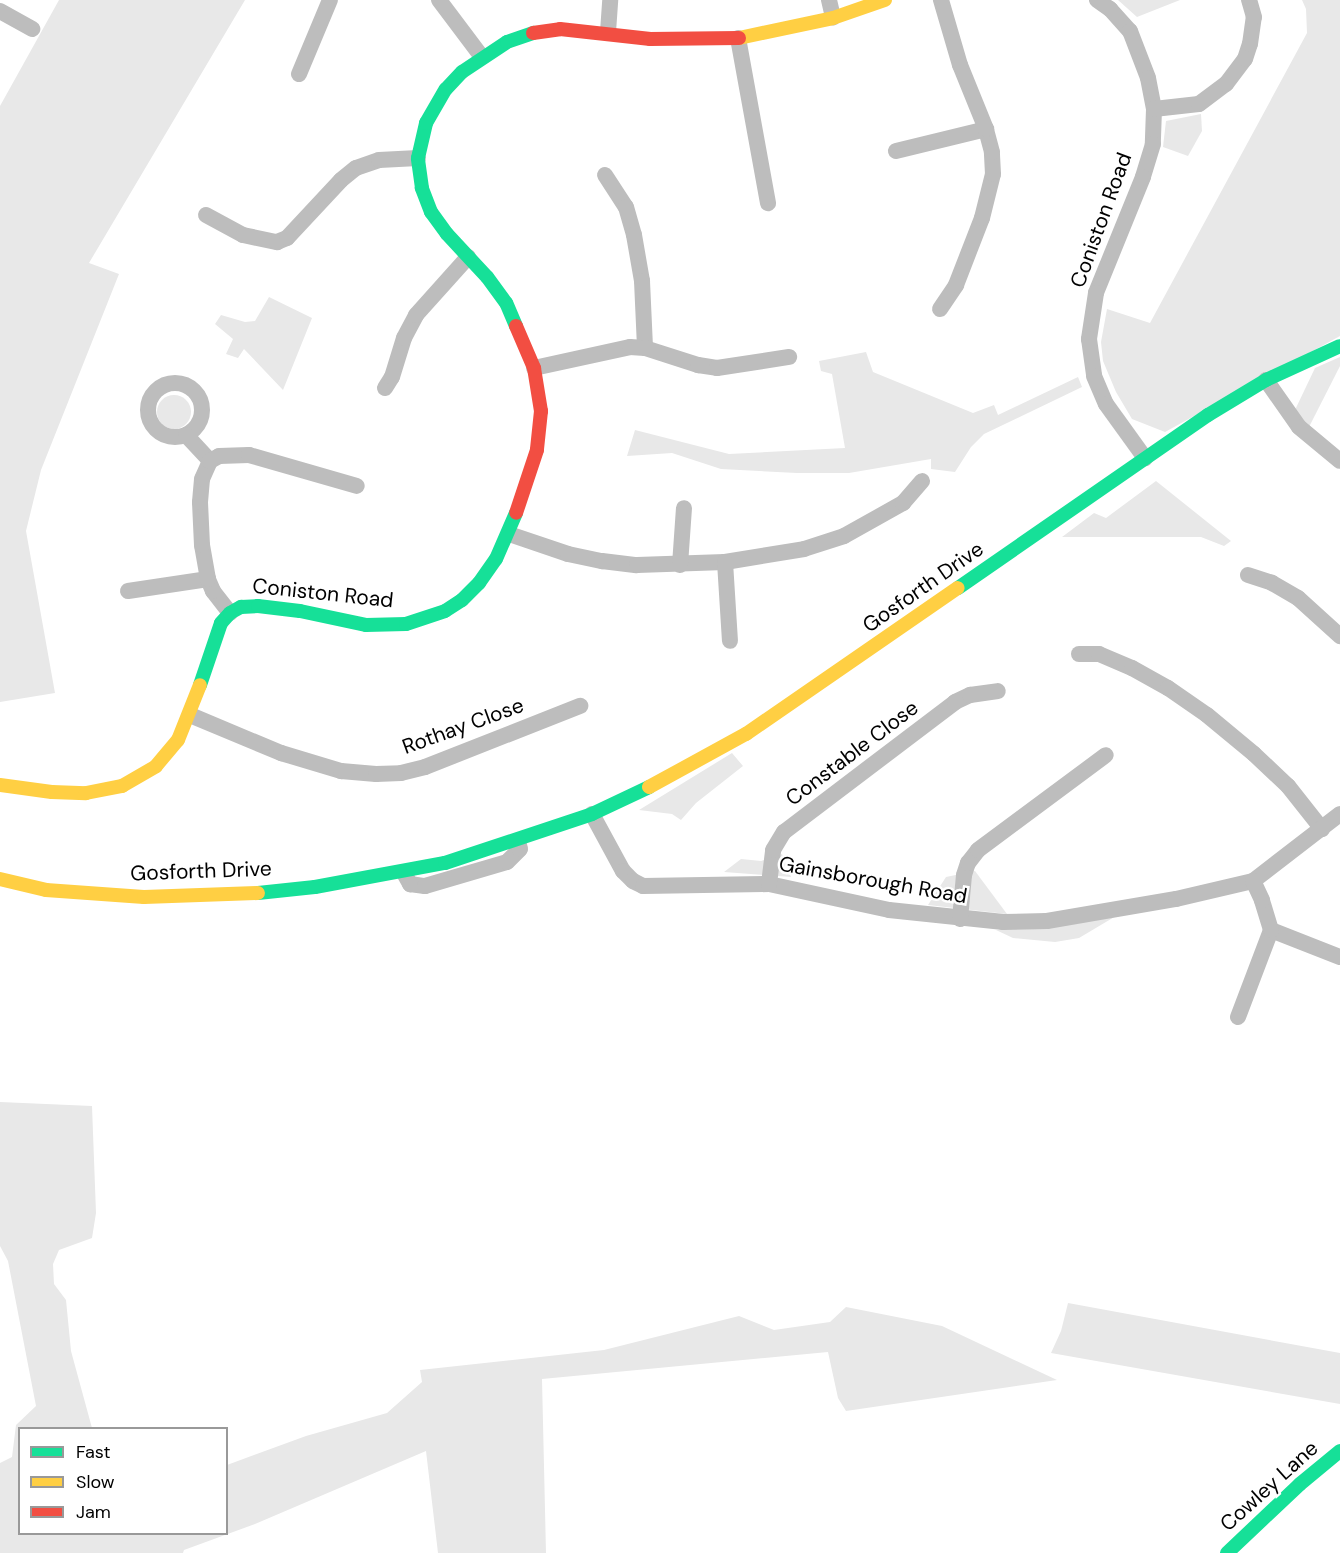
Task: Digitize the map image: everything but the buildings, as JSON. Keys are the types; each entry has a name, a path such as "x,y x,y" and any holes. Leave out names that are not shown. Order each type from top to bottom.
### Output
{"street":[{"path":"299,74 330,0"},
{"path":"439,0 482,57"},
{"path":"608,32 609,0"},
{"path":"829,0 833,18"},
{"name":"Coniston Road","path":"0,785 52,792 86,793 122,786 156,766 167,756 190,715 221,623 230,613 241,607 258,606 300,611 366,625 389,626 425,619 462,600 479,583 509,534 524,494 541,432 541,411 534,368 507,303 447,234 431,212 422,188 418,158 426,123 436,103 446,89 482,57 507,42 533,33 560,29 608,32 650,39 738,38 833,18 885,0"},
{"path":"940,309 956,285 989,196 993,174 992,152 986,129 960,65 941,0"},
{"name":"Coniston Road","path":"1097,0 1110,9 1130,31 1148,78 1154,109 1153,144 1143,177 1096,293 1089,339 1094,376 1106,404 1145,458"},
{"path":"1154,109 1199,104 1226,84 1245,59 1250,44 1254,18 1249,0"},
{"path":"0,11 32,29"},
{"path":"738,38 768,203"},
{"path":"896,151 986,129"},
{"path":"206,215 243,235 277,242 287,238 341,180 356,168 379,160 418,158"},
{"path":"605,175 626,207 634,235 642,281 645,348"},
{"path":"385,388 392,376 404,338 416,315 468,257"},
{"name":"Gosforth Drive","path":"0,879 46,890 76,893 192,897 315,887 404,873 410,884 425,886 507,862 520,849 518,841 592,814 663,781 746,734 857,660 1208,415 1266,380 1340,346"},
{"path":"534,368 615,348 645,348 698,365 717,368 789,357"},
{"path":"1266,380 1299,427 1340,461"},
{"path":"186,435 210,461"},
{"path":"230,613 213,591 208,579 200,502 202,479 210,461 219,456 249,455 357,486"},
{"path":"509,534 568,554 602,561 637,565 725,562 804,549 844,536 903,503 922,481"},
{"path":"680,565 684,508"},
{"path":"725,562 730,641"},
{"path":"1248,575 1272,583 1298,598 1340,636"},
{"path":"128,591 208,579"},
{"path":"1079,654 1099,654 1132,668 1178,694 1254,753 1288,786 1322,829"},
{"name":"Constable Close","path":"769,884 773,850 784,832 955,702 970,695 998,691"},
{"name":"Rothay Close","path":"190,715 281,753 341,771 376,774 400,773 425,766 580,706"},
{"path":"960,919 964,875 968,863 978,850 1106,755"},
{"name":"Gainsborough Road","path":"592,814 623,871 633,881 643,886 769,884 889,910 1003,922 1047,921 1176,899 1253,881 1340,814"},
{"path":"1238,1017 1271,930 1263,900 1253,881"},
{"path":"1271,930 1340,957"},
{"name":"Cowley Lane","path":"1227,1553 1300,1484 1340,1451"}],"shaded area":[{"path":"59,0 245,0 89,263 119,274 41,470 26,531 55,693 0,702 0,106"},
{"path":"1118,0 1180,0 1137,17"},
{"path":"1302,0 1340,0 1340,336 1165,432 1132,419 1116,392 1103,361 1101,342 1107,309 1150,323 1307,33 1306,9"},
{"path":"1201,114 1202,131 1188,156 1163,147 1166,121"},
{"path":"269,297 312,318 283,390 244,349 238,358 226,354 233,339 215,324 221,315 245,322 255,321"},
{"path":"866,352 873,372 973,413 994,405 998,415 1078,377 1082,387 984,434 971,447 955,472 931,469 931,459 849,473 797,473 721,469 672,453 627,456 635,430 729,454 845,448 832,374 821,371 819,361"},
{"path":"1340,357 1340,366 1309,427 1295,410 1315,368"},
{"path":"174,395 186,400 191,412 186,424 174,429 162,424 157,412 162,400"},
{"path":"1156,481 1231,541 1224,546 1201,537 1062,537 1094,513 1106,518"},
{"path":"732,753 743,766 696,803 681,820 672,814 639,810"},
{"path":"782,854 791,877 724,872 741,859 761,861"},
{"path":"975,871 1007,914 928,905 946,877"},
{"path":"1116,916 1079,938 1055,942 1013,938 996,930 1035,929"},
{"path":"0,1102 92,1106 96,1213 92,1238 59,1250 53,1264 54,1284 66,1300 71,1351 92,1427 18,1427 18,1535 225,1535 184,1550 183,1553 0,1553 0,1463 12,1457 16,1425 36,1406 8,1261 0,1246"},
{"path":"1068,1303 1340,1353 1340,1404 1051,1353 1061,1331"},
{"path":"846,1307 942,1326 1057,1380 846,1411 838,1398 828,1352 542,1379 546,1553 438,1553 426,1451 228,1534 228,1465 306,1436 387,1413 422,1382 420,1370 604,1350 739,1316 774,1330 830,1322"}],"traffic: fast":[{"path":"516,326 506,303 487,277 447,234 431,212 422,188 418,158 426,123 446,89 462,72 507,42 533,33"},
{"path":"958,588 1208,415 1266,380 1340,346"},
{"path":"200,685 221,623 230,613 241,607 258,606 300,611 366,625 406,624 445,611 462,600 479,583 496,559 516,513"},
{"path":"258,893 315,887 445,863 592,814 649,787"},
{"path":"1227,1553 1300,1484 1340,1451"}],"traffic: slow":[{"path":"739,38 833,18 885,0"},
{"path":"649,787 746,734 958,588"},
{"path":"0,785 52,792 86,793 122,786 156,766 178,740 200,685"},
{"path":"0,879 46,890 144,897 258,893"}],"traffic: jam":[{"path":"533,33 560,29 650,39 739,38"},
{"path":"516,326 534,368 541,411 537,450 516,513"}]}
